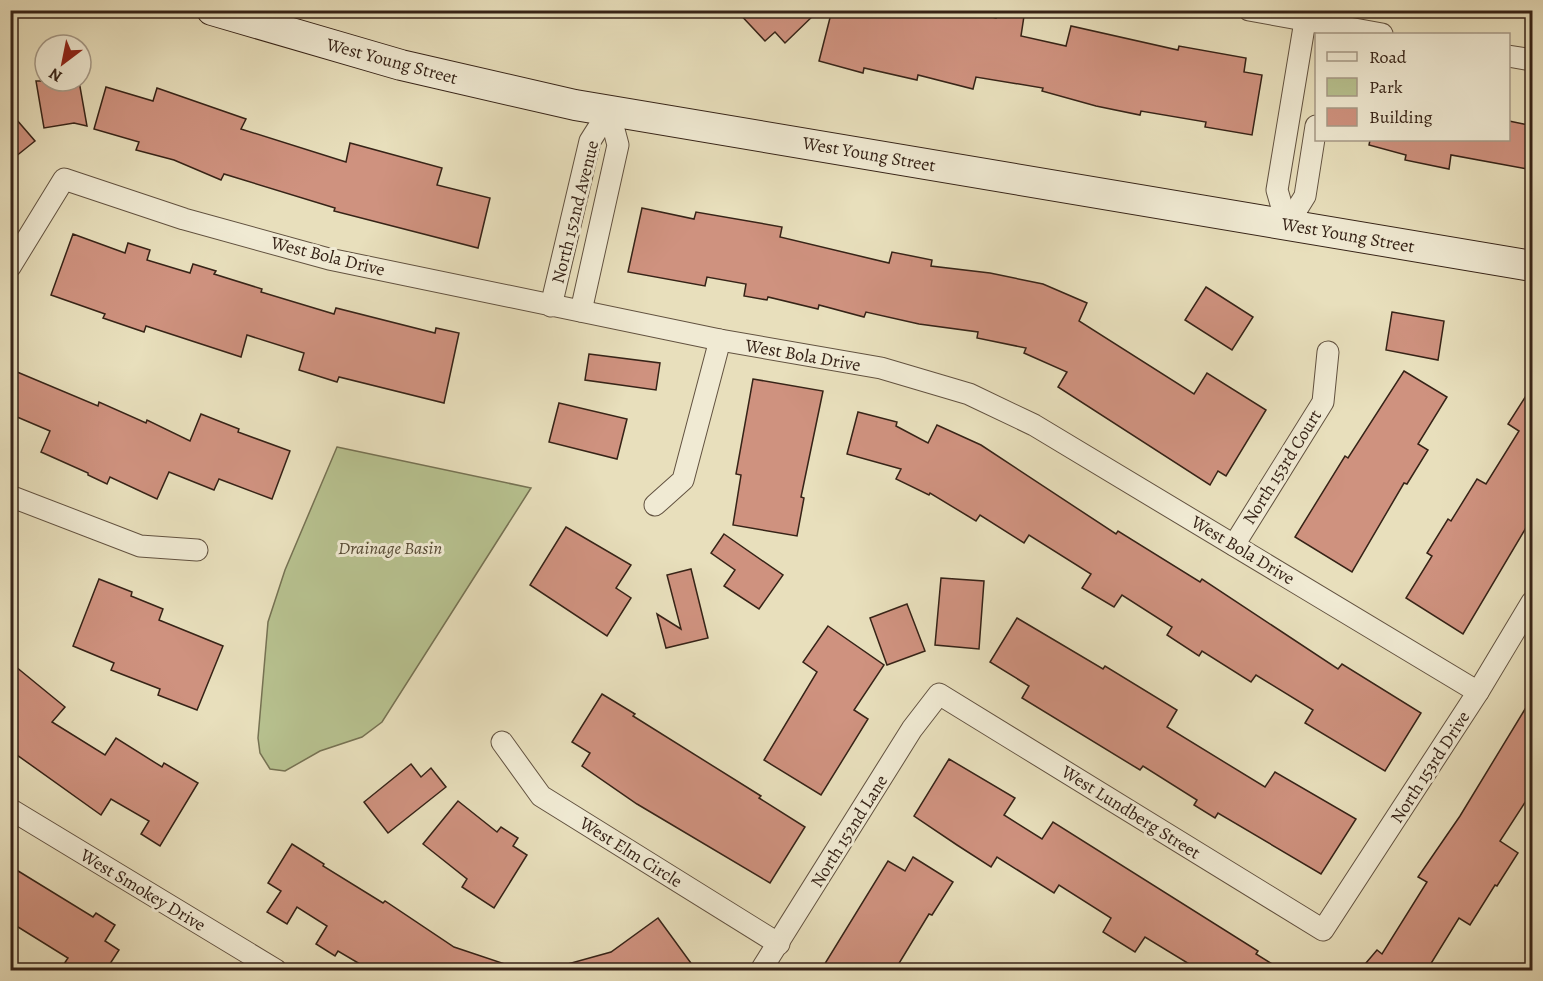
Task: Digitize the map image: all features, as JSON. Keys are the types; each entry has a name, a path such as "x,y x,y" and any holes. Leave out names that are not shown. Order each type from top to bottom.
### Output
{"street":[{"name":"West Young Street","path":"212,10 411,67 609,111 1533,266"},
{"path":"1249,10 1305,21 1331,30 1369,33"},
{"path":"1287,225 1277,190 1305,21"},
{"path":"1510,56 1533,60"},
{"name":"North 152nd Avenue","path":"551,306 590,141 609,111"},
{"name":"North 152nd Avenue","path":"581,311 618,145 609,111"},
{"path":"1287,225 1305,195 1315,138"},
{"name":"West Bola Drive","path":"10,267 64,178 184,219 329,259 720,340 881,368 969,394 1034,425 1478,692"},
{"path":"655,505 683,480 720,340"},
{"name":"North 153rd Court","path":"1234,544 1323,402 1328,352"},
{"path":"10,496 140,546 198,550"},
{"name":"North 153rd Drive","path":"1323,930 1478,692 1533,602"},
{"name":"West Lundberg Street","path":"939,694 1323,930"},
{"name":"North 152nd Lane","path":"761,970 912,729 939,694"},
{"name":"West Elm Circle","path":"502,742 541,796 778,944"},
{"name":"West Smokey Drive","path":"10,809 276,970"}],"green space":[{"name":"Drainage Basin","path":"337,447 531,488 382,722 362,737 320,751 285,771 270,769 260,753 258,738 268,622 285,570"}],"building":[{"path":"736,10 819,10 785,43 775,32 765,41"},
{"path":"832,10 965,10 996,18 997,11 1024,16 1021,36 1066,46 1071,26 1178,50 1179,46 1246,58 1244,72 1262,75 1252,135 1205,127 1206,122 1141,111 1140,115 1096,106 1042,91 1043,88 976,77 973,89 918,75 917,80 864,68 863,73 819,61"},
{"path":"106,87 153,101 157,88 246,119 241,129 346,162 350,143 442,168 437,185 490,198 478,248 334,211 335,208 224,174 221,180 174,160 136,150 139,142 94,129"},
{"path":"38,93 81,93 87,126 74,123 44,128"},
{"path":"10,112 35,141 10,161"},
{"path":"1510,121 1533,126 1533,170 1451,155 1449,169 1405,160 1406,155 1369,145 1370,141 1510,141"},
{"path":"642,208 694,219 696,212 782,227 780,237 889,263 892,252 932,260 931,266 990,273 1043,284 1087,303 1079,321 1194,394 1207,373 1266,410 1226,476 1218,471 1210,485 1058,387 1067,372 1024,353 1026,348 977,338 978,332 919,324 866,312 864,317 819,305 818,309 768,297 767,300 744,296 746,284 707,277 705,286 628,272"},
{"path":"73,234 125,253 128,243 150,250 147,260 190,273 193,264 216,271 214,274 262,289 261,292 334,314 336,308 435,333 436,328 459,333 444,403 339,377 337,382 299,370 304,353 247,335 241,357 146,326 144,332 103,318 105,314 51,295"},
{"path":"1206,287 1253,317 1232,350 1185,320"},
{"path":"1392,312 1444,321 1438,360 1386,350"},
{"path":"589,354 660,363 656,390 585,380"},
{"path":"10,369 98,406 99,402 146,423 147,420 190,441 201,414 239,429 238,432 290,451 272,499 219,479 214,490 169,472 157,499 110,477 107,484 41,452 50,431 10,414"},
{"path":"1404,371 1447,397 1418,444 1428,450 1407,484 1404,483 1352,572 1295,537 1345,456 1348,458"},
{"path":"753,379 823,391 801,497 804,498 797,536 733,525 741,475 736,474"},
{"path":"1533,385 1533,516 1463,634 1406,598 1432,556 1427,553 1448,519 1451,521 1477,479 1486,484 1519,431 1508,424"},
{"path":"559,403 627,419 617,459 549,442"},
{"path":"858,412 897,422 896,426 928,443 937,425 981,445 1116,534 1118,531 1200,582 1202,579 1338,669 1342,664 1421,713 1385,771 1305,723 1313,710 1256,675 1251,682 1202,651 1199,656 1167,635 1172,627 1122,595 1114,607 1082,588 1091,574 1029,535 1024,543 980,515 976,521 930,493 929,495 896,479 901,469 847,454"},
{"path":"566,527 631,565 616,588 631,598 607,636 530,585"},
{"path":"724,534 783,575 759,609 724,586 735,570 711,553"},
{"path":"691,569 708,638 666,648 657,614 681,629 667,575"},
{"path":"941,578 984,581 979,649 935,645"},
{"path":"99,579 132,592 131,596 163,609 159,620 223,646 197,710 158,695 160,689 111,670 114,663 73,646"},
{"path":"907,604 925,651 887,665 870,618"},
{"path":"1017,618 1103,669 1105,666 1177,710 1167,727 1265,787 1275,772 1356,819 1321,874 1218,813 1215,818 1194,805 1197,800 1143,766 1140,770 1022,698 1029,686 990,662"},
{"path":"828,626 884,665 854,710 868,719 821,795 764,760 817,672 803,662"},
{"path":"10,662 65,707 52,722 105,755 116,738 162,767 164,763 198,783 160,846 141,834 149,821 111,799 101,815 10,750"},
{"path":"602,694 761,796 759,798 805,827 770,883 637,804 582,766 590,753 572,742"},
{"path":"1533,696 1533,790 1500,841 1518,853 1470,925 1459,918 1427,970 1360,970 1377,950 1382,954 1427,882 1418,877 1460,816"},
{"path":"949,759 1015,798 1004,815 1042,839 1053,822 1258,951 1256,954 1282,970 1199,970 1145,937 1135,952 1103,932 1111,918 1059,885 1054,893 997,857 991,867 914,816"},
{"path":"411,764 421,777 431,768 446,787 388,833 364,802"},
{"path":"458,801 497,832 501,827 518,838 513,846 527,855 494,908 462,887 467,879 423,844"},
{"path":"292,844 324,864 323,866 383,903 385,901 454,947 514,967 514,970 370,970 338,951 335,956 316,944 327,926 297,907 287,924 267,912 281,891 268,883"},
{"path":"913,857 953,882 932,915 929,914 895,970 821,970 888,861 905,871"},
{"path":"10,866 93,917 96,913 115,925 105,941 119,950 106,970 60,970 68,958 10,922"},
{"path":"658,918 696,970 565,970 564,965 611,952"}]}
